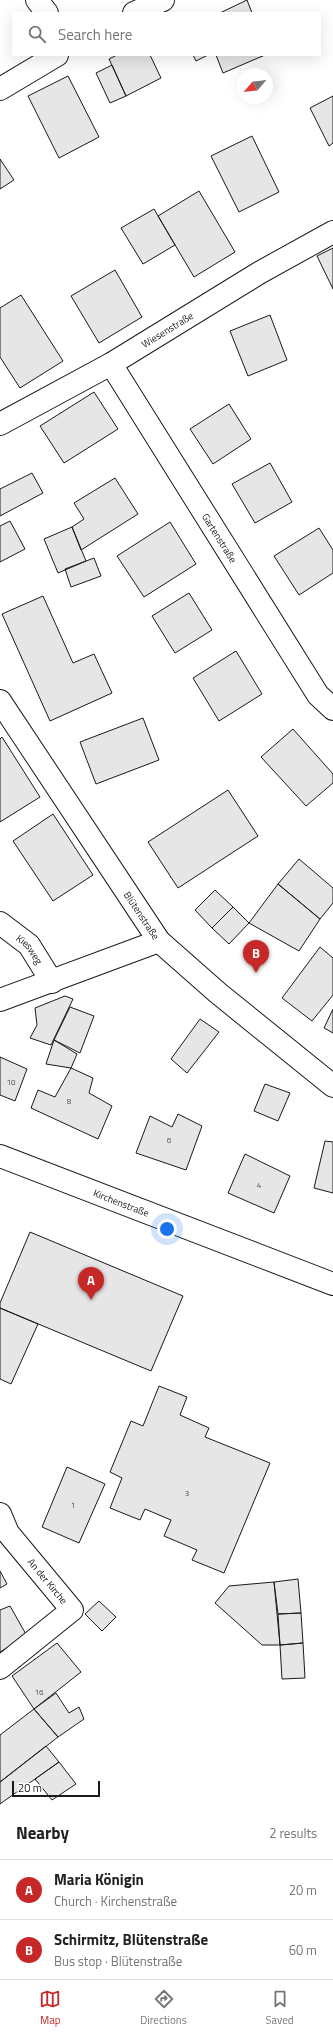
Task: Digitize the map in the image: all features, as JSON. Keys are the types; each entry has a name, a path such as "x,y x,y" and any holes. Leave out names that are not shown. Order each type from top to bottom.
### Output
{"street":[{"path":"37,0 46,12"},
{"path":"136,12 163,0"},
{"path":"0,89 55,56"},
{"name":"Wiesenstraße","path":"0,424 111,364 259,273 333,232"},
{"name":"Gartenstraße","path":"111,364 318,695 333,709"},
{"name":"Blütenstraße","path":"0,701 159,941 218,993 333,1086"},
{"name":"Kiesweg","path":"0,923 29,945 52,982"},
{"path":"0,1000 52,982 159,941"},
{"name":"Kirchenstraße","path":"0,1156 141,1211 331,1276"},
{"name":"An der Kirche","path":"0,1514 8,1533 72,1610 0,1668"}],"building":[{"path":"247,0 252,12 222,12"},
{"path":"115,56 150,56 161,78 126,96 109,59"},
{"path":"194,56 206,56 196,61"},
{"path":"216,56 263,56 223,73"},
{"path":"112,65 126,96 110,103 96,73"},
{"path":"68,76 99,137 59,158 28,96"},
{"path":"333,96 333,143 329,146 310,108"},
{"path":"252,136 279,192 239,212 211,156"},
{"path":"0,159 14,180 0,189"},
{"path":"199,191 235,252 194,277 158,216"},
{"path":"154,209 175,245 143,264 121,228"},
{"path":"333,248 333,289 317,256"},
{"path":"115,270 142,317 99,343 71,296"},
{"path":"21,295 63,361 20,388 0,357 0,308"},
{"path":"270,315 287,360 248,376 230,331"},
{"path":"94,392 118,429 64,463 40,426"},
{"path":"229,404 251,439 213,464 190,429"},
{"path":"270,463 292,502 255,523 232,484"},
{"path":"32,473 43,493 0,516 0,489"},
{"path":"115,478 138,514 81,550 72,527 84,519 74,503"},
{"path":"10,521 25,549 0,562 0,526"},
{"path":"170,522 196,564 144,597 117,556"},
{"path":"72,527 86,561 58,573 44,539"},
{"path":"319,528 333,550 333,573 299,595 274,556"},
{"path":"94,558 101,576 71,587 65,569"},
{"path":"189,593 212,630 175,653 152,616"},
{"path":"43,596 73,663 94,654 112,693 50,721 2,614"},
{"path":"236,651 262,694 219,721 193,678"},
{"path":"143,718 159,760 96,784 80,742"},
{"path":"293,729 333,774 333,783 306,806 261,757"},
{"path":"2,737 40,797 0,822 0,739"},
{"path":"228,790 258,836 178,888 148,842"},
{"path":"53,814 93,875 53,901 13,841"},
{"path":"299,859 333,888 333,903 320,919 278,884"},
{"path":"278,884 320,919 299,951 249,923"},
{"path":"215,890 233,907 212,928 195,910"},
{"path":"233,907 249,923 229,944 212,928"},
{"path":"320,947 333,958 333,995 312,1021 282,998"},
{"path":"65,996 73,999 51,1045 30,1038 37,1025 35,1008"},
{"path":"70,1007 94,1016 80,1053 54,1040"},
{"path":"333,1009 333,1033 324,1028"},
{"path":"200,1019 219,1032 187,1073 171,1059"},
{"path":"54,1040 77,1054 71,1068 46,1064"},
{"path":"0,1057 27,1069 15,1101 0,1095"},
{"path":"71,1068 93,1078 89,1093 112,1106 98,1139 31,1108 38,1090 55,1097"},
{"path":"265,1084 290,1093 278,1121 254,1111"},
{"path":"178,1114 202,1126 186,1170 136,1153 150,1116 172,1127"},
{"path":"325,1141 333,1142 333,1193 314,1188"},
{"path":"245,1154 290,1176 274,1213 228,1193"},
{"path":"30,1232 183,1296 151,1371 0,1308 0,1303"},
{"path":"0,1308 38,1324 11,1384 0,1379"},
{"path":"159,1386 187,1397 180,1415 209,1428 205,1437 270,1463 224,1573 192,1560 197,1550 164,1536 171,1520 145,1509 140,1520 110,1508 122,1478 110,1472 131,1421 143,1426"},
{"path":"67,1467 105,1484 79,1543 42,1527"},
{"path":"0,1571 7,1584 0,1588"},
{"path":"298,1579 301,1613 278,1614 274,1582"},
{"path":"274,1582 280,1645 262,1645 215,1603 229,1586"},
{"path":"99,1601 116,1617 102,1631 85,1614"},
{"path":"10,1606 27,1636 0,1652 0,1610"},
{"path":"301,1613 303,1643 280,1645 278,1614"},
{"path":"57,1643 81,1672 34,1709 12,1676"},
{"path":"303,1643 305,1678 282,1679 280,1645"},
{"path":"56,1693 69,1713 79,1707 84,1719 58,1737 34,1709"},
{"path":"34,1709 58,1737 0,1782 0,1735"},
{"path":"46,1746 59,1762 0,1804 0,1782"},
{"path":"59,1762 76,1784 52,1800 35,1779"}],"place":[{"name":"Schirmitz, Blütenstraße","path":"256,973"},
{"name":"Maria Königin","path":"91,1300"}]}
